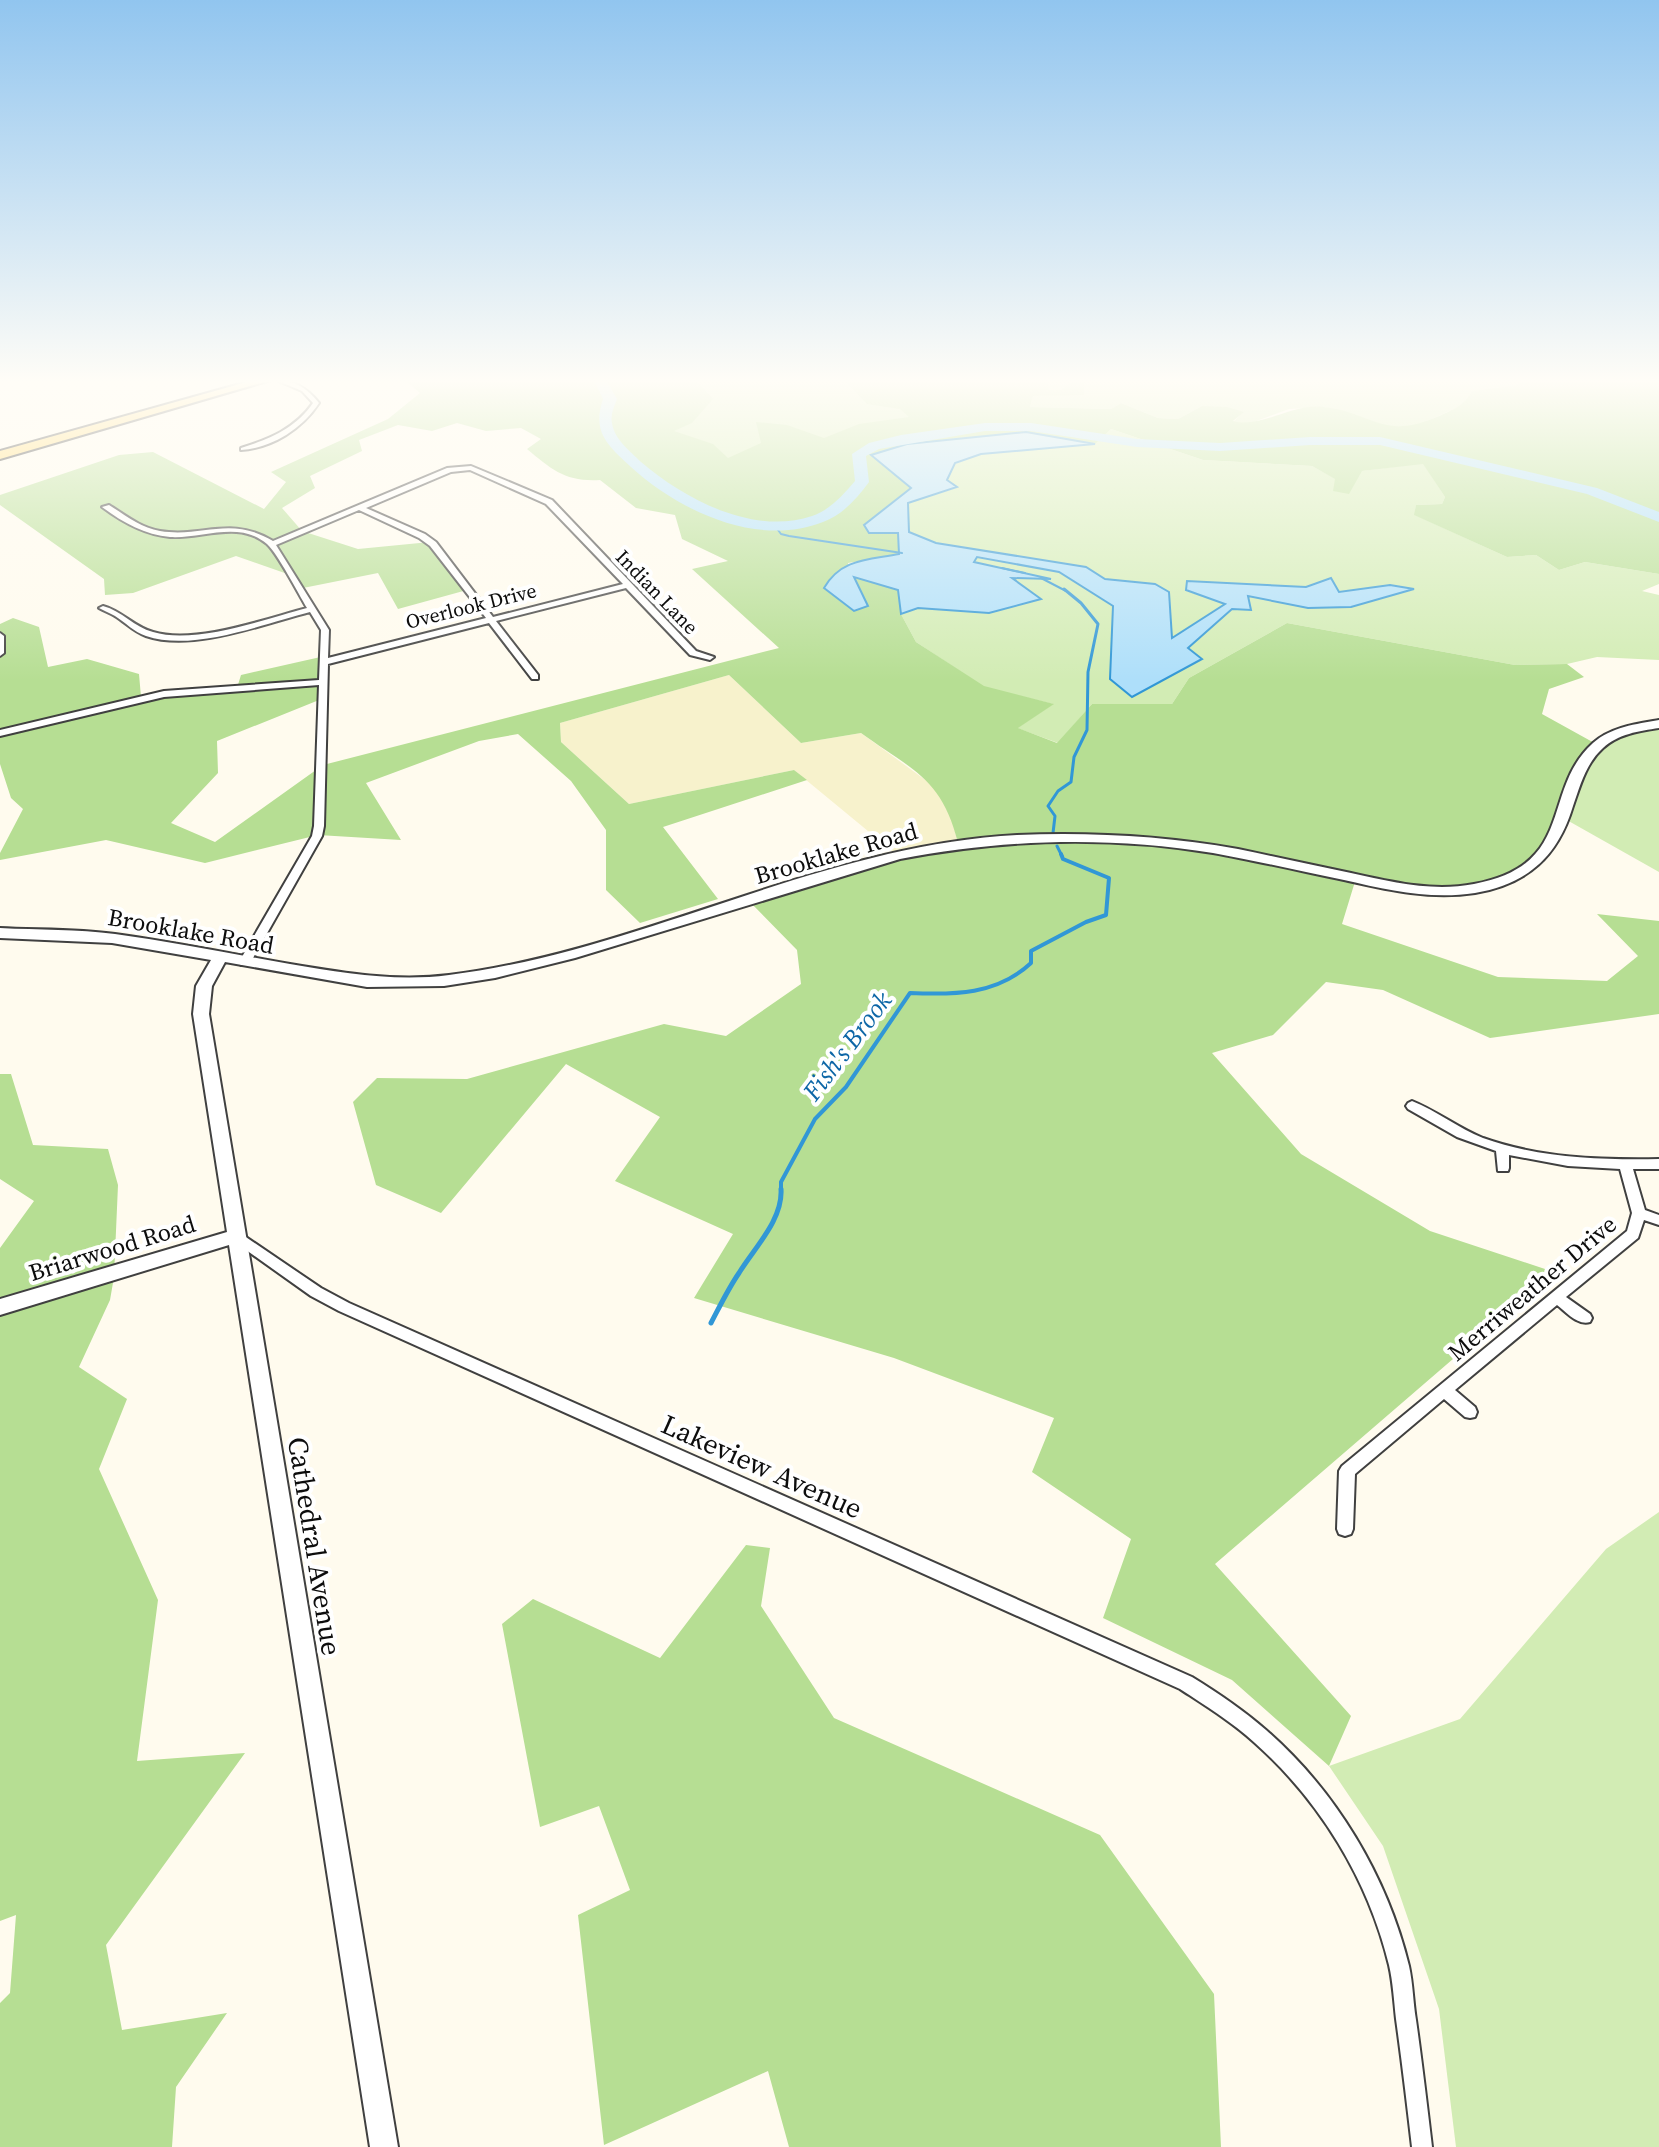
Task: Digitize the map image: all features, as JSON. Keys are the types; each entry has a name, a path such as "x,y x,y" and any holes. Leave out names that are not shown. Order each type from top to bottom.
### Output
{"street":[{"path":"272,544 426,480"},
{"name":"Indian Lane","path":"496,480 549,502 693,653 710,657"},
{"path":"106,507 152,532 168,534 240,528 260,534 272,544 325,630 317,836 245,962"},
{"path":"360,508 428,540 535,677"},
{"name":"Overlook Drive","path":"324,662 628,585"},
{"path":"103,608 121,614 145,633 174,638 197,636 312,609"},
{"path":"0,636 0,653"},
{"path":"0,733 164,694 323,682"},
{"name":"Brooklake Road","path":"0,933 95,936 392,983 444,981 570,955 898,855 947,846 1093,840 1168,843 1260,858 1416,891 1474,890 1517,875 1543,856 1559,830 1582,766 1595,748 1615,735 1659,724"},
{"name":"Cathedral Avenue","path":"220,958 204,986 201,1014 384,2147"},
{"path":"1412,1106 1458,1132 1502,1148 1578,1161 1659,1164"},
{"path":"1502,1148 1503,1168"},
{"path":"1625,1164 1639,1213 1659,1220"},
{"name":"Merriweather Drive","path":"1345,1529 1347,1471 1633,1234 1639,1213"},
{"name":"Briarwood Road","path":"0,1307 237,1236"},
{"name":"Lakeview Avenue","path":"237,1236 316,1292 439,1351 1186,1683 1234,1713 1267,1741 1320,1798 1347,1838 1384,1919 1399,1968 1422,2147"},
{"path":"1557,1298 1585,1318"},
{"path":"1444,1390 1470,1412"}],"shaded area":[{"path":"729,675 801,743 861,733 935,787 951,815 958,844 897,855 794,770 629,804 561,742 560,723"}],"green space":[{"path":"44,480 208,480 264,509 286,482 283,480 312,480 315,488 282,508 302,531 358,549 430,542 467,590 398,609 378,573 303,588 296,577 236,556 133,593 105,595 104,579 0,505 0,495"},
{"path":"600,480 901,480 911,489 870,533 899,533 899,555 848,563 853,577 898,590 901,614 916,642 984,686 1054,704 1018,728 1057,743 1092,704 1172,704 1189,678 1287,623 1515,665 1567,664 1584,677 1549,689 1542,714 1598,745 1565,819 1534,863 1481,887 1440,892 1357,875 1342,924 1498,977 1607,981 1638,956 1597,914 1659,921 1659,1014 1490,1038 1383,990 1326,982 1273,1035 1212,1053 1301,1154 1430,1231 1554,1272 1215,1564 1351,1716 1329,1766 1232,1680 1103,1618 1131,1539 1032,1472 1054,1418 894,1358 694,1298 733,1234 615,1181 660,1117 566,1064 441,1213 376,1185 353,1102 377,1078 467,1079 664,1024 726,1036 801,984 797,950 749,901 897,855 958,843 951,821 934,789 910,767 861,733 801,743 729,675 560,723 561,742 629,804 794,770 807,780 663,827 718,899 640,923 606,890 606,830 571,781 518,734 479,741 366,783 401,840 318,835 205,863 106,840 0,860 0,853 23,809 11,798 0,764 0,624 13,618 39,627 48,667 87,659 139,674 141,697 237,688 241,675 325,656 324,698 217,741 218,773 171,823 215,842 323,765 779,648 692,569 728,561 682,539 675,515 636,508"},
{"path":"947,480 1434,480 1445,497 1442,504 1416,505 1415,515 1507,557 1536,555 1559,570 1585,562 1659,574 1659,584 1642,591 1659,595 1659,660 1597,657 1567,664 1515,665 1287,623 1189,678 1172,704 1092,704 1058,743 1017,728 1053,704 984,687 916,642 901,614 918,608 989,613 1040,599 1011,578 1045,579 973,562 977,557 1059,572 1113,606 1110,679 1201,659 1187,648 1248,596 1308,608 1351,607 1412,590 1390,585 1339,592 1331,578 1306,587 1188,581 1187,591 1226,604 1171,638 1169,592 1155,584 1105,579 1086,567 936,543 908,532 908,503 956,488"},
{"path":"1335,480 1357,480 1349,494 1333,491"},
{"path":"1434,480 1659,480 1659,574 1585,562 1559,570 1536,555 1507,557 1414,515 1416,505 1442,504 1445,497"},
{"path":"1659,723 1659,872 1565,819 1598,745"},
{"path":"0,1074 11,1074 33,1145 108,1149 118,1185 110,1300 79,1367 127,1399 99,1469 158,1600 137,1761 245,1753 106,1945 122,2030 227,2013 176,2087 172,2147 0,2147 0,2003 10,1993 16,1915 0,1921 0,1248 34,1201 0,1179"},
{"path":"1659,1512 1659,2147 1456,2147 1439,2009 1383,1846 1329,1766 1460,1719 1606,1549"},
{"path":"746,1545 770,1548 761,1606 834,1718 1100,1835 1214,1994 1221,2147 789,2147 768,2071 604,2145 578,1915 630,1890 599,1806 540,1827 502,1624 533,1599 660,1658"}],"water":[{"path":"902,480 947,480 957,487 908,503 909,532 936,543 1086,567 1105,579 1155,584 1169,592 1172,638 1225,604 1186,590 1187,581 1306,587 1331,578 1339,592 1390,585 1414,589 1351,607 1308,608 1248,596 1251,610 1232,609 1188,648 1202,659 1132,697 1110,679 1113,606 1059,572 977,557 974,562 1051,579 1012,578 1041,599 989,613 918,608 901,614 898,590 854,577 868,606 854,611 824,588 847,566 899,554 898,533 869,533 864,525 911,488"}],"waterway":[{"path":"655,480 712,512 736,520 785,525 817,520 832,512 862,480"},
{"path":"1546,480 1592,491 1659,517"},
{"name":"Fish's Brook","path":"775,526 781,534 789,536 902,553"},
{"name":"Fish's Brook","path":"1002,568 1025,573"},
{"name":"Fish's Brook","path":"1041,578 1066,591"},
{"name":"Fish's Brook","path":"1053,833 1055,816 1048,806 1058,791 1071,782 1074,757 1087,730 1088,672 1098,624 1081,603 1064,589"},
{"name":"Fish's Brook","path":"1057,846 1061,854"},
{"name":"Fish's Brook","path":"781,1189 781,1182 815,1119 846,1087 910,993 959,993 989,987 1018,974 1031,963 1031,951 1106,915 1109,878 1063,859 1061,854"},
{"name":"Fish's Brook","path":"711,1323 731,1285 773,1223 781,1189"}]}
